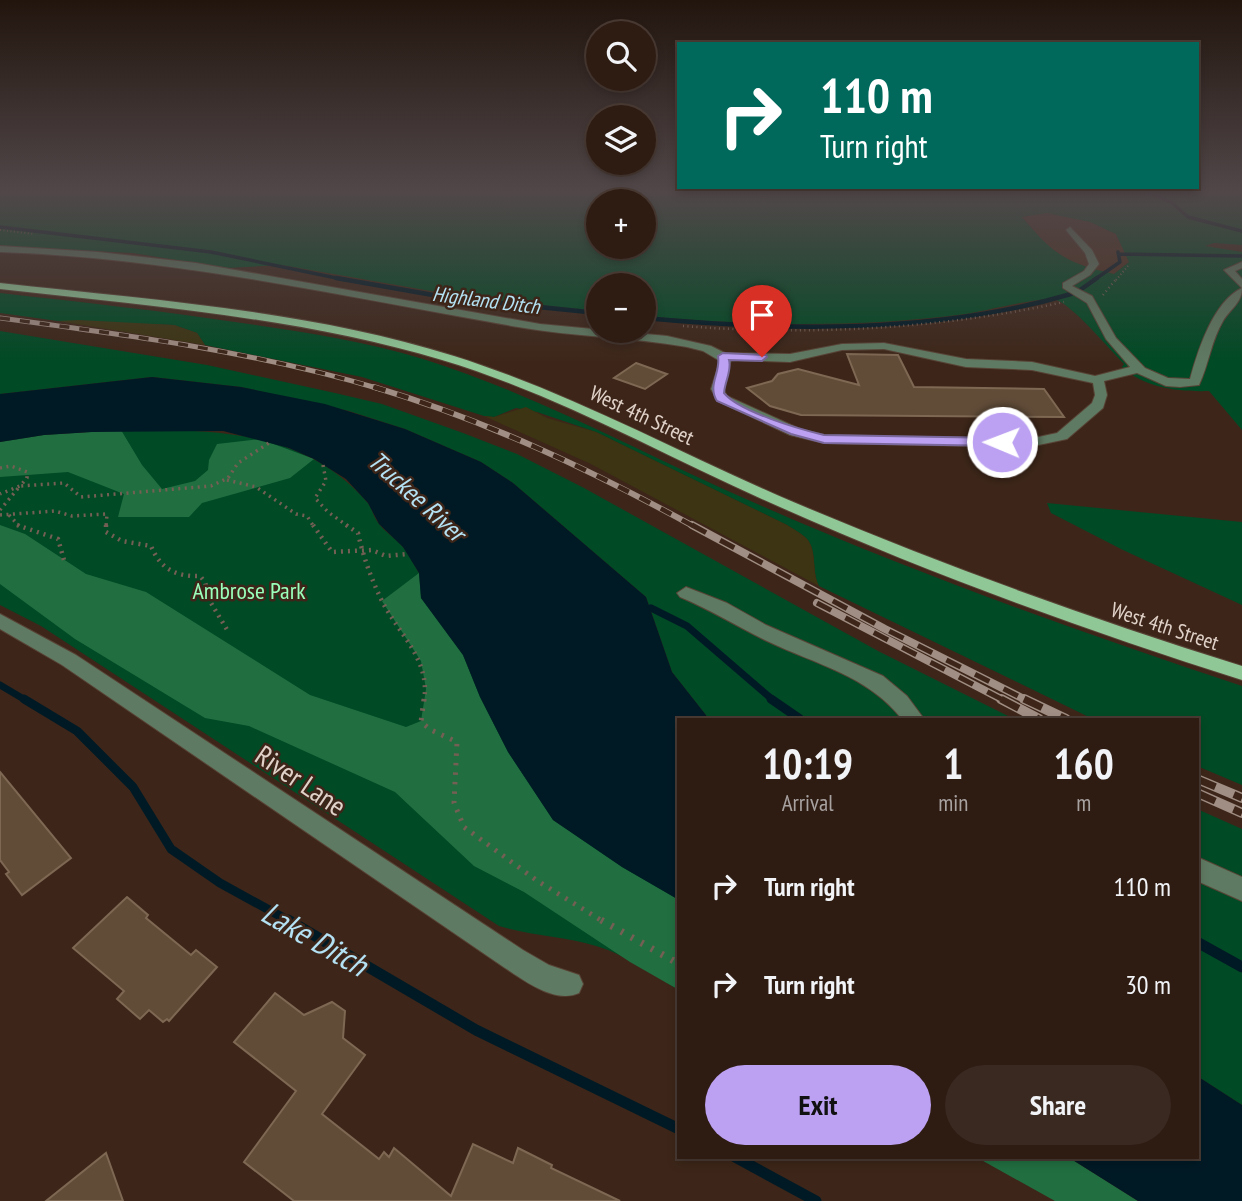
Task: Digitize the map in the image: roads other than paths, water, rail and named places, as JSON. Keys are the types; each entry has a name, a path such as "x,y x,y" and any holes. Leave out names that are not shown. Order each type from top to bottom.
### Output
{"main road":[{"name":"West 4th Street","path":"0,286 289,322 377,339 447,358 562,402 784,504 863,537 1079,619 1242,673"}],"street":[{"path":"1,249 158,260 570,332 668,341 703,347 723,356 790,358 842,347 884,346 965,363 1032,366 1097,380"},
{"path":"1086,249 1094,264 1087,273 1067,285 1088,298 1110,337 1138,369 1153,378 1171,383 1195,382 1206,344 1219,318 1242,291"},
{"path":"1242,265 1228,270 1242,285"},
{"path":"570,332 586,327"},
{"path":"723,356 725,366 717,389 722,398 795,432 824,439 1028,443 1052,440 1070,430 1098,405 1101,395 1097,380"},
{"path":"1097,380 1102,376 1138,369"},
{"path":"686,593 721,607 760,630 811,654 851,668 876,681 913,718"},
{"name":"River Lane","path":"0,621 69,660 514,960 544,977 569,984"},
{"path":"1199,870 1242,889"}],"water":[{"name":"Truckee River","path":"152,377 241,387 325,404 405,429 481,462 513,483 646,597 672,672 708,718 677,718 677,899 622,867 553,820 508,752 480,697 463,655 421,598 419,573 403,547 379,524 368,503 346,479 314,459 289,448 223,431 92,432 44,435 0,442 0,394"},
{"path":"1199,1077 1242,1105 1242,1201 1138,1201 1071,1159 1199,1159"}],"waterway":[{"name":"Highland Ditch","path":"186,249 338,278"},
{"name":"Highland Ditch","path":"1094,280 1120,262 1118,252"},
{"path":"1119,254 1242,256"},
{"name":"Highland Ditch","path":"338,278 450,298 586,312"},
{"name":"Highland Ditch","path":"338,278 346,280"},
{"name":"Highland Ditch","path":"1080,290 1097,278"},
{"name":"Highland Ditch","path":"656,319 805,327 913,323 1019,307 1071,294"},
{"path":"651,608 687,626 774,701"},
{"name":"Lake Ditch","path":"0,685 27,701"},
{"name":"Lake Ditch","path":"24,699 77,731 133,787 171,849 220,883 291,922"},
{"path":"771,699 799,718"},
{"name":"Lake Ditch","path":"288,920 476,1030 677,1128"},
{"path":"1199,943 1242,967"},
{"name":"Lake Ditch","path":"739,1159 816,1201"}],"railway":[{"path":"0,318 144,338 239,355 380,389"},
{"path":"374,387 458,415 538,448 695,527"},
{"path":"692,525 885,629 1025,699"},
{"path":"817,603 1005,701"},
{"path":"1001,699 1037,718"},
{"path":"1025,699 1064,718"},
{"path":"1199,780 1242,798"},
{"path":"1199,794 1242,813"}],"park label":[{"name":"Ambrose Park","path":"249,590"}]}
